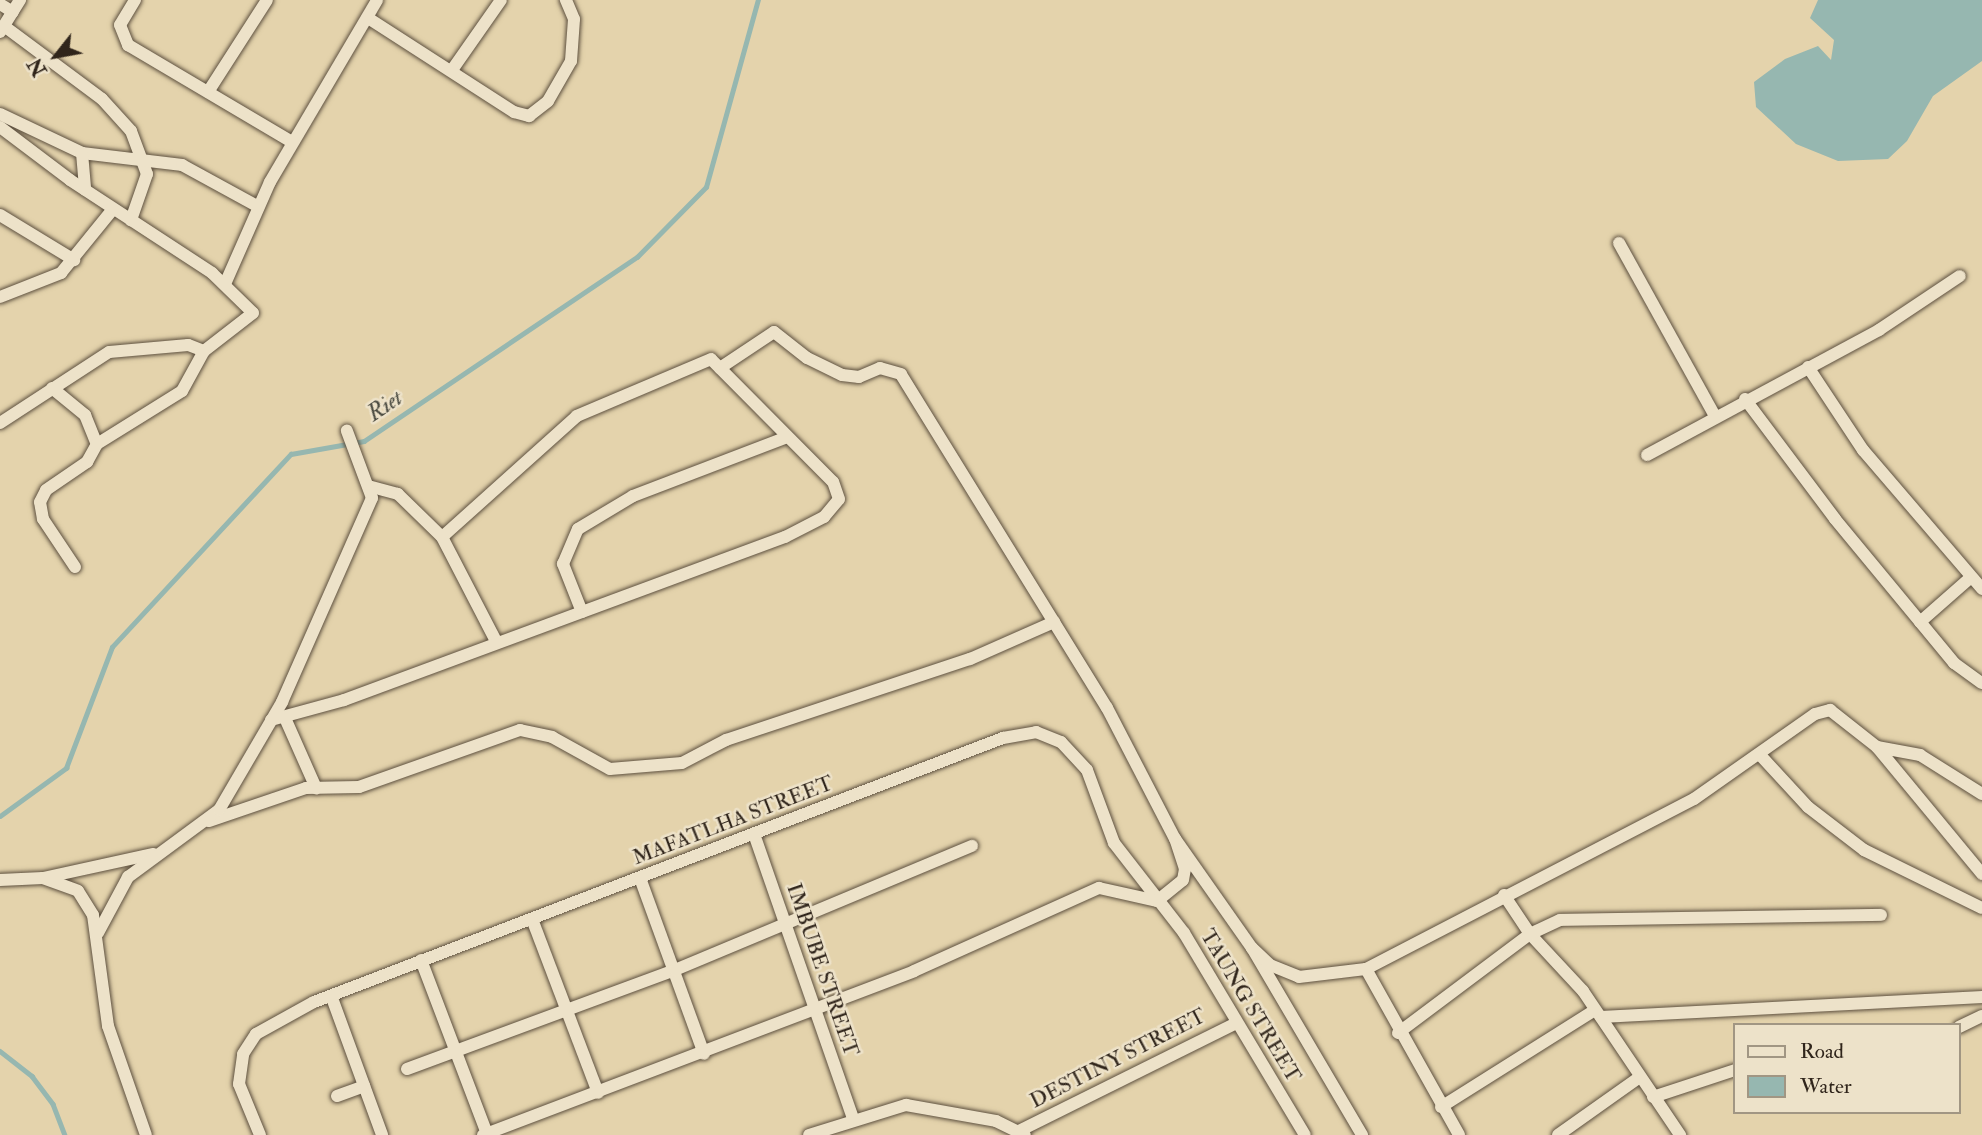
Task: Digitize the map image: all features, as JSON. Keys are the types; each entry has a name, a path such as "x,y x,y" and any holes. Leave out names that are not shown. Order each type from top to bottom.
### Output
{"street":[{"path":"20,0 2,29 114,110 144,160 145,190 131,220"},
{"path":"135,0 120,25 124,41 292,142"},
{"path":"208,92 267,0"},
{"path":"225,284 257,206 335,64 368,18 377,0"},
{"path":"452,70 501,0"},
{"path":"368,18 514,112 533,114 556,91 571,61 573,19 566,0"},
{"path":"0,4 13,12"},
{"path":"0,114 82,153 182,165 257,206"},
{"path":"0,127 85,190 225,284 253,313 204,351 182,391 97,444 87,462 46,491 40,502 43,519 75,567"},
{"path":"82,153 85,190"},
{"path":"0,297 53,278 74,260 113,209"},
{"path":"0,215 74,260"},
{"path":"1619,243 1715,416"},
{"path":"1647,455 1912,310 1960,276"},
{"path":"421,960 485,1134 816,1010 1099,888 1157,901 1183,880 1185,869 1175,839 1120,731 896,370 842,375 807,358 775,332 720,368"},
{"path":"0,423 118,349 188,345 204,351"},
{"path":"271,720 285,718 785,537 824,517 839,492 720,368 707,360 577,416 442,537"},
{"path":"1808,367 1863,450 1982,589"},
{"path":"52,388 85,415 97,444"},
{"path":"1745,399 1835,519 1954,663 1982,683"},
{"path":"209,821 271,720 365,519 371,487 347,431"},
{"path":"582,612 563,564 578,529 633,496 785,438"},
{"path":"371,487 398,494 442,537 496,641"},
{"path":"1920,622 1970,578"},
{"path":"98,933 120,887 157,853 209,821 317,788 359,787 520,730 552,737 610,769 682,763 726,740 970,659 1054,622"},
{"path":"1252,948 1270,965 1299,977 1366,969 1504,895 1694,799 1761,756 1815,714 1830,710 1877,747 1982,874"},
{"path":"285,718 317,788"},
{"name":"MAFATLHA STREET","path":"260,1135 237,1072 248,1042 314,1002 332,998 421,960 1003,738 1036,732 1062,742 1087,769 1114,843 1157,901"},
{"path":"1877,747 1920,755 1982,794"},
{"path":"1761,756 1808,807 1864,850 1982,908"},
{"name":"IMBUBE STREET","path":"754,834 853,1118"},
{"path":"1175,839 1198,864 1252,948 1362,1135"},
{"path":"407,1069 675,970 972,846"},
{"path":"0,880 43,878 157,853"},
{"path":"43,878 78,891 98,933 108,1026 146,1135"},
{"path":"640,878 704,1054"},
{"path":"1504,895 1530,934 1598,1013 1680,1135"},
{"name":"TAUNG STREET","path":"1157,901 1184,933 1235,1024 1305,1135"},
{"path":"1398,1033 1530,934 1560,920 1881,915"},
{"path":"532,919 564,1010 598,1093"},
{"path":"1366,969 1398,1033 1459,1135"},
{"path":"1441,1107 1598,1013 1982,997"},
{"path":"332,998 382,1135"},
{"path":"1961,1026 1982,1016"},
{"name":"DESTINY STREET","path":"1022,1133 1235,1024"},
{"path":"1653,1097 1734,1070"},
{"path":"1558,1135 1640,1077"},
{"path":"337,1096 364,1086"},
{"path":"809,1135 853,1118 906,1105 928,1106 1022,1133"}],"water":[{"path":"1818,0 1982,0 1982,61 1933,96 1907,141 1888,159 1838,161 1796,144 1756,107 1754,82 1785,59 1818,46 1831,60 1834,40 1810,18"}],"waterway":[{"name":"Riet","path":"0,816 66,768 112,647 291,454 364,441 637,257 706,187 758,0"},
{"path":"0,1051 32,1076 53,1104 65,1135"}]}
